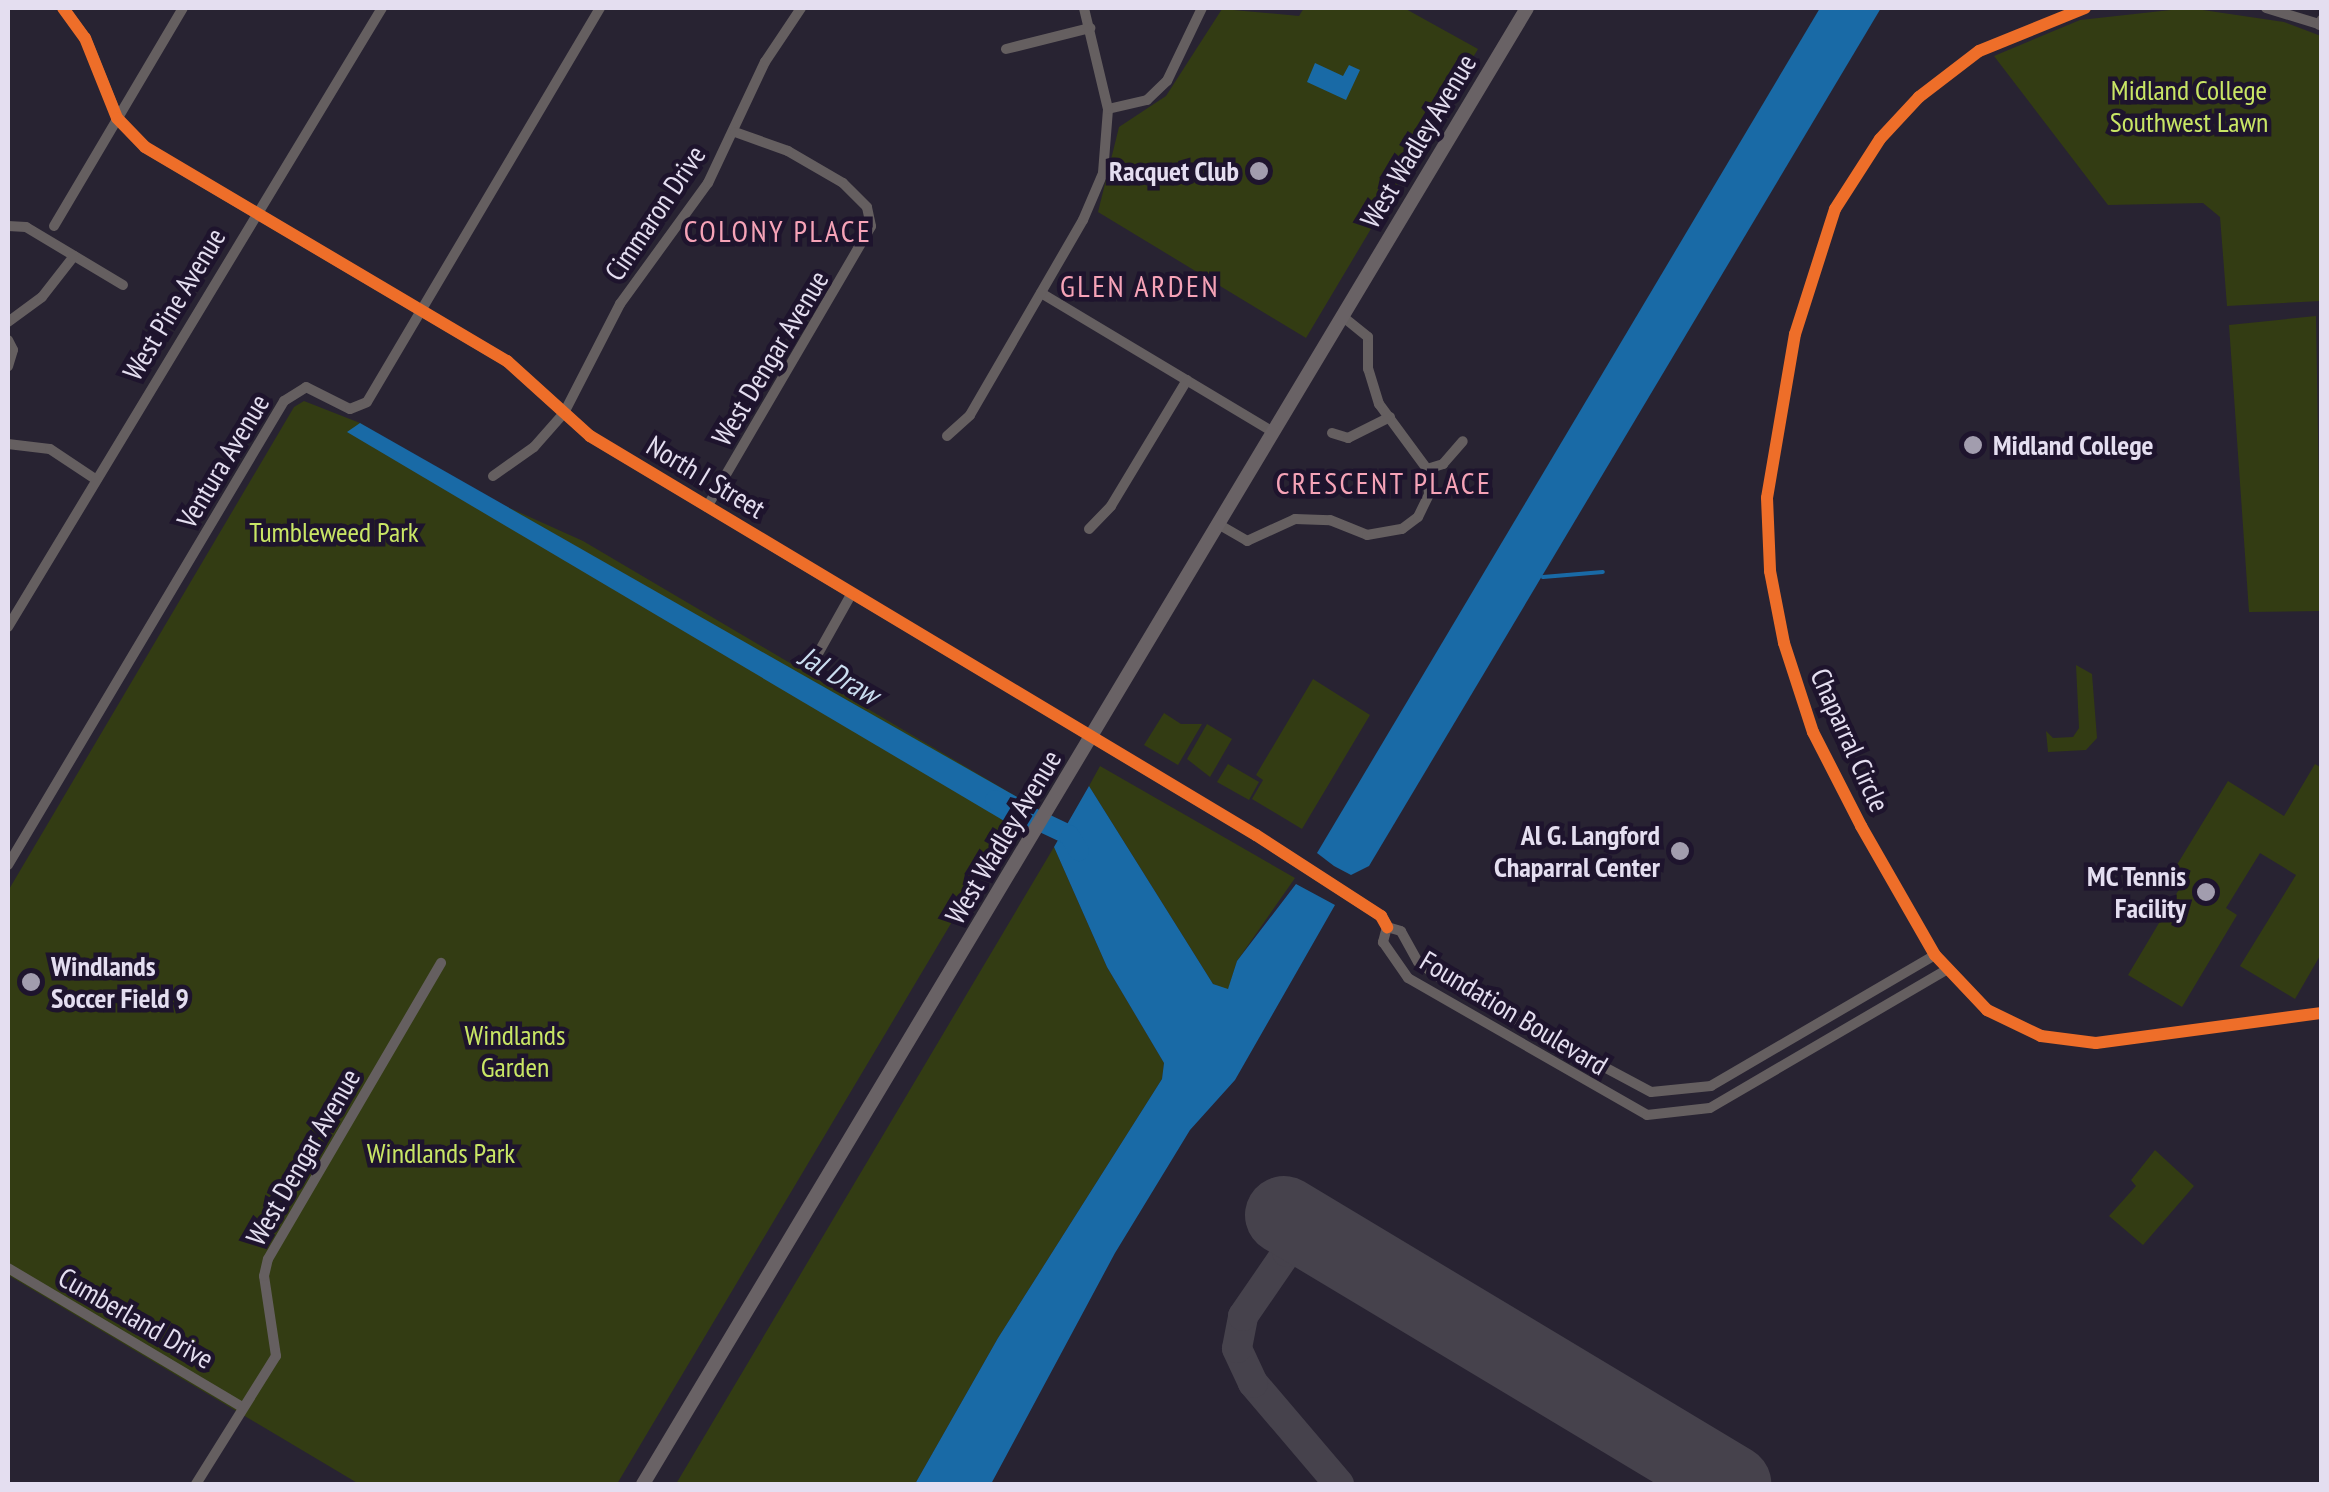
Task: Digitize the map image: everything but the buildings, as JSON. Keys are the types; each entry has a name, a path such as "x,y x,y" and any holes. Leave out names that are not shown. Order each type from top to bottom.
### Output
{"main road":[{"name":"West Wadley Avenue","path":"643,1484 1527,8"}],"street":[{"name":"North I Street","path":"63,8 85,38 118,118 145,146 522,370 564,413 707,506 1256,835 1381,916 1387,927"},
{"path":"54,226 182,8"},
{"name":"West Pine Avenue","path":"8,627 382,8"},
{"name":"Ventura Avenue","path":"8,865 290,394 306,388 343,408 362,407 600,8"},
{"name":"Cimmaron Drive","path":"493,476 534,447 564,413 620,304 702,192 765,62 801,8"},
{"path":"947,436 970,415 1042,293 1103,174 1108,109 1084,8"},
{"path":"1108,109 1147,100 1168,81 1202,8"},
{"name":"Chaparral Circle","path":"2085,8 1979,51 1919,97 1880,139 1835,209 1815,260 1780,404 1767,498 1770,571 1795,688 1861,826 1935,955 1988,1010 2041,1036 2078,1042 2322,1012"},
{"path":"2266,8 2321,23"},
{"path":"1006,49 1090,28"},
{"name":"West Dengar Avenue","path":"707,506 871,226 867,206 843,183 788,151 734,132"},
{"path":"8,226 26,227 124,285"},
{"path":"8,322 42,297 74,256"},
{"path":"1042,293 1273,432"},
{"path":"1218,524 1246,540 1294,519 1330,520 1366,535 1402,529 1418,517 1429,494 1427,470 1390,417 1368,369 1368,337 1342,317"},
{"path":"8,340 14,350 8,366"},
{"path":"1088,529 1111,506 1187,380"},
{"path":"1332,433 1348,438 1390,417"},
{"path":"1427,470 1443,464 1463,441"},
{"path":"8,444 50,449 96,478"},
{"path":"811,666 852,593"},
{"name":"Foundation Boulevard","path":"1935,955 1711,1086 1686,1092 1651,1092 1445,982 1418,962 1401,931 1387,927 1383,942 1408,978 1647,1116 1681,1116 1710,1108 1946,970"},
{"name":"West Dengar Avenue","path":"196,1484 276,1356 264,1276 268,1259 442,963"},
{"path":"1537,1055 1548,1038"},
{"name":"Cumberland Drive","path":"8,1268 242,1406"}],"green space":[{"name":"Racquet Club","path":"1304,8 1404,8 1478,49 1306,338 1098,212 1119,127 1166,96 1222,9 1299,16"},
{"name":"Midland College Southwest Lawn","path":"2189,8 2284,22 2321,36 2321,301 2227,306 2220,217 2203,203 2108,205 1994,56 2080,20"},
{"path":"2316,316 2321,611 2249,612 2229,325"},
{"name":"Windlands Park","path":"304,401 360,423 472,491 583,541 1024,801 617,1484 359,1484 8,1275 8,891 294,407"},
{"path":"2076,665 2092,674 2097,738 2086,750 2048,752 2046,731 2053,738 2073,737 2079,728"},
{"path":"1313,679 1370,715 1302,829 1252,799 1263,780 1256,775"},
{"path":"1164,713 1181,724 1202,724 1178,765 1144,745"},
{"path":"1207,724 1232,739 1210,777 1187,759"},
{"path":"1228,764 1259,782 1249,800 1217,782"},
{"name":"MC Tennis Facility","path":"2315,764 2322,768 2321,954 2295,999 2240,966 2296,875 2260,853 2226,908 2237,915 2182,1007 2128,975 2187,876 2175,868 2228,781 2284,816"},
{"path":"1100,766 1295,878 1237,961 1228,990 1213,984 1089,786"},
{"path":"1054,847 1107,967 1164,1063 1162,1079 998,1338 915,1484 676,1484"},
{"path":"2155,1150 2194,1186 2143,1245 2109,1216 2136,1186 2131,1180"}],"water":[{"path":"1820,8 1881,8 1369,866 1351,875 1334,866 1317,853"},
{"path":"1315,63 1343,76 1349,65 1360,70 1346,100 1307,82"},
{"path":"360,423 1026,802 1011,825 347,432"},
{"path":"1089,786 1213,984 1228,989 1237,961 1296,884 1335,905 1235,1080 1190,1130 1115,1253 991,1484 915,1484 998,1338 1162,1079 1164,1063 1107,967 1054,847"}],"waterway":[{"path":"1543,577 1603,572"},
{"name":"Jal Draw","path":"995,800 1069,835 1079,851"}],"taxiway":[{"path":"1339,1484 1253,1383 1237,1348 1243,1316 1287,1252 1307,1245 1342,1250"}],"runway":[{"path":"1284,1215 1732,1484"}],"cycle path":[{"path":"63,8 85,38 117,118 145,147 507,361 590,436 1256,835 1381,916 1387,927"},
{"path":"2085,8 1979,51 1919,97 1880,139 1835,209 1795,334 1767,498 1770,571 1784,643 1813,732 1861,826 1935,955 1987,1010 2041,1036 2096,1043 2322,1013"}],"place":[{"name":"Racquet Club","path":"1259,171"},
{"name":"Midland College","path":"1973,445"},
{"name":"Al G. Langford Chaparral Center","path":"1680,851"},
{"name":"MC Tennis Facility","path":"2206,892"},
{"name":"Windlands Soccer Field 9","path":"31,982"}],"district":[{"name":"COLONY PLACE","path":"778,231"},
{"name":"GLEN ARDEN","path":"1140,286"},
{"name":"CRESCENT PLACE","path":"1384,483"}],"park label":[{"name":"Tumbleweed Park","path":"334,532"},
{"name":"Windlands Garden","path":"515,1051"}]}
